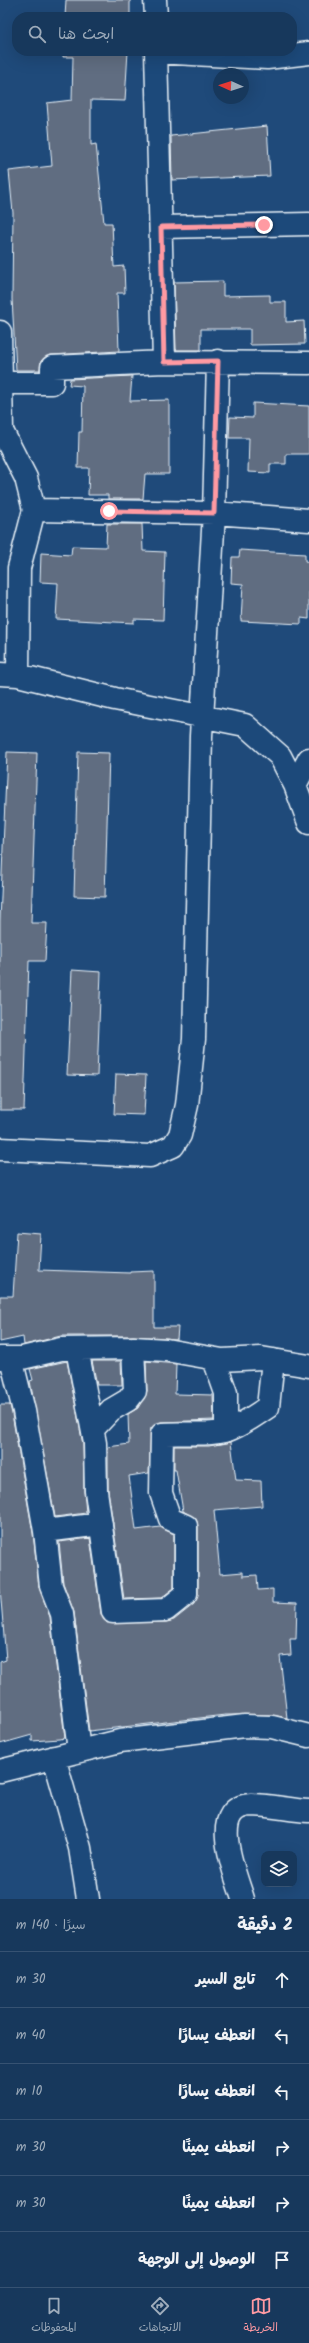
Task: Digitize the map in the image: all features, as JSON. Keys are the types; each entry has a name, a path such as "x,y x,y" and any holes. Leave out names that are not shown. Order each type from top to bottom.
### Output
{"street":[{"path":"155,0 156,12"},
{"path":"297,54 309,53"},
{"path":"156,56 164,362"},
{"path":"230,56 267,58 284,56"},
{"path":"161,227 309,224"},
{"path":"0,332 2,384 1,430 26,478 34,510 19,568 9,674 115,699 202,715 245,725 280,756 295,785 309,823"},
{"path":"0,1149 150,1156 173,1146 180,1135 187,1105 194,1039 202,715 214,513 218,361"},
{"path":"2,384 52,383 52,367 164,362 309,362"},
{"path":"34,510 214,513 309,520"},
{"path":"295,785 309,759"},
{"path":"93,1429 111,1410 128,1400 135,1391 134,1348"},
{"path":"79,1751 62,1614 51,1586 45,1531 24,1411 6,1358 22,1358 61,1349 134,1348 166,1350 214,1359 262,1358 309,1366"},
{"path":"77,1349 95,1443 96,1491 113,1612 166,1610 177,1604 186,1594 186,1526 170,1519 161,1494 162,1434 202,1434 233,1429 268,1407 273,1360"},
{"path":"214,1359 226,1393 226,1430"},
{"path":"45,1531 101,1524"},
{"path":"0,1771 120,1741 245,1726 272,1728 309,1736"},
{"path":"54,1757 80,1848 88,1899"},
{"path":"243,1899 231,1859 226,1833 228,1819 232,1812 251,1805 309,1811"}],"building":[{"path":"66,0 130,0 130,12 65,12"},
{"path":"128,56 125,101 91,100 91,145 96,144 104,223 112,223 114,267 124,266 125,293 117,293 119,351 51,355 41,361 40,370 16,370 12,299 13,213 9,171 52,166 47,103 72,100 73,57 63,57"},
{"path":"267,126 270,176 172,180 171,136"},
{"path":"223,281 223,296 270,295 270,302 286,302 286,322 304,321 305,344 250,345 250,329 201,329 201,350 176,350 174,282"},
{"path":"132,376 130,401 169,400 169,474 145,474 143,499 108,499 108,495 88,495 89,468 78,468 79,432 82,432 83,386 69,385 70,379"},
{"path":"253,403 309,406 309,454 286,454 286,464 270,464 270,473 248,472 249,438 229,438 230,417 253,418"},
{"path":"107,524 142,524 143,551 165,552 163,620 134,619 134,623 56,619 58,583 40,582 41,553 71,555 72,546 106,547"},
{"path":"240,550 305,554 305,561 309,562 309,619 301,618 301,624 241,621 243,584 231,583 232,557 239,557"},
{"path":"7,752 37,753 31,923 47,923 45,961 29,961 24,1110 0,1110 0,921"},
{"path":"78,752 109,753 105,897 74,896"},
{"path":"72,970 101,972 97,1076 67,1075"},
{"path":"116,1074 146,1075 144,1115 114,1114"},
{"path":"17,1232 41,1234 39,1270 130,1273 154,1271 154,1327 178,1327 177,1339 134,1336 61,1336 24,1345 23,1337 0,1342 0,1296 13,1296"},
{"path":"67,1361 83,1444 86,1513 55,1517 30,1381 33,1380 30,1369"},
{"path":"92,1361 121,1361 122,1385 97,1385"},
{"path":"146,1361 176,1364 175,1394 213,1395 214,1420 161,1422 151,1428 149,1473 129,1476 136,1530 160,1527 174,1534 174,1588 161,1598 124,1599 108,1490 108,1447 129,1444 128,1414 138,1408 147,1391"},
{"path":"0,1405 10,1405 33,1533 39,1587 50,1617 65,1738 60,1739 32,1741 32,1735 0,1744 0,1662 6,1660 0,1588"},
{"path":"231,1442 236,1480 261,1481 262,1506 214,1510 220,1574 243,1572 243,1576 257,1575 258,1590 273,1589 273,1602 297,1603 296,1639 290,1639 291,1655 280,1656 287,1718 272,1715 225,1715 89,1731 74,1612 63,1583 59,1542 90,1538 101,1614 107,1623 166,1622 174,1620 194,1604 198,1594 198,1526 196,1519 183,1511 176,1470 174,1470 174,1446 209,1446"}],"route":[{"path":"109,511 214,513 218,361 164,362 161,227 264,225"}]}
